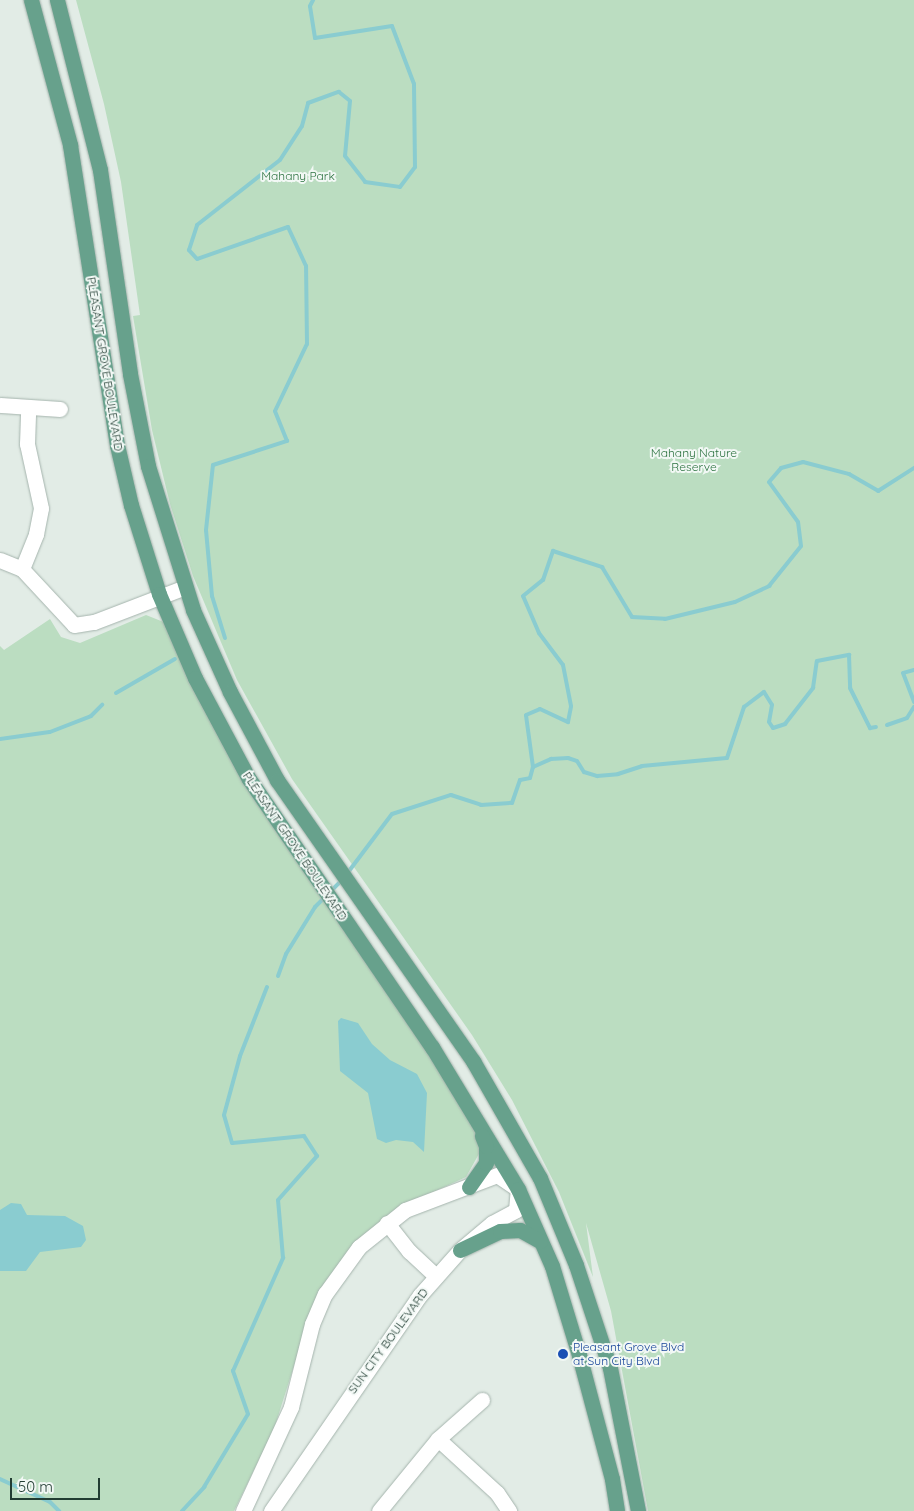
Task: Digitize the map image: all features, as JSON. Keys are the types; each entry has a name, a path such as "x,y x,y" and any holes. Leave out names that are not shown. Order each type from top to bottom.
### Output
{"main road":[{"name":"PLEASANT GROVE BOULEVARD","path":"30,0 70,145 116,445 131,505 159,594 221,730 259,795 468,1103 518,1189 552,1266 579,1355 612,1479 617,1511"},
{"name":"PLEASANT GROVE BOULEVARD","path":"57,0 100,170 134,402 148,466 185,587 214,660 250,732 277,780 492,1090 540,1178 580,1274 610,1368 638,1511"},
{"path":"468,1103 486,1146 486,1159 482,1172 469,1187"},
{"path":"460,1250 500,1231 520,1230 540,1241"}],"street":[{"path":"0,405 60,408"},
{"path":"22,569 36,534 41,508 28,444 28,407"},
{"path":"0,560 22,569 74,625 94,622 159,594 185,587"},
{"path":"243,1511 291,1407 312,1324 325,1294 359,1247 404,1210 497,1175 518,1189 540,1178"},
{"name":"SUN CITY BOULEVARD","path":"271,1511 323,1433 436,1276 460,1250 492,1223 516,1210 518,1189"},
{"path":"387,1223 409,1251 436,1276"},
{"path":"379,1511 438,1439 482,1400"},
{"path":"438,1439 497,1494 510,1511"}],"green space":[{"path":"76,0 914,0 914,1511 648,1511 611,1311 586,1223 593,1277 559,1192 512,1100 472,1035 292,779 237,680 193,576 170,504 152,430 133,316 140,315 121,182 104,104"},
{"path":"146,615 166,623 244,780 377,974 462,1107 478,1136 480,1152 466,1177 403,1206 311,1312 274,1429 234,1511 0,1511 0,646 4,650 50,619 61,637 80,643"}],"water":[{"path":"341,1018 358,1023 372,1044 390,1060 417,1074 427,1093 424,1152 413,1142 396,1140 386,1143 377,1139 368,1093 340,1071 338,1021"},
{"path":"11,1203 21,1204 27,1215 65,1216 83,1226 86,1240 81,1247 40,1252 26,1271 0,1271 0,1210"}],"waterway":[{"path":"225,638 212,596 206,530 213,465 287,441 275,411 307,344 306,266 288,227 197,259 189,250 197,225 280,160 302,126 308,103 339,92 350,101 345,156 365,182 400,187 415,167 414,84 392,26 315,38 310,6 313,0"},
{"path":"346,875 392,814 451,795 481,805 512,803 520,780 530,778 533,767 526,715 540,709 568,722 571,706 563,665 539,633 523,596 543,580 553,551 602,567 632,617 665,619 735,602 769,586 801,546 798,522 769,482 781,468 803,462 849,474 878,491 914,468"},
{"path":"533,767 551,759 568,758 577,761 584,772 597,776 618,774 642,766 727,758 744,707 764,692 772,705 769,722 773,728 785,724 813,688 817,661 849,655 850,688 870,728 876,727"},
{"path":"116,693 175,659"},
{"path":"914,670 903,673 914,702"},
{"path":"0,739 50,732 91,716 102,705"},
{"path":"887,725 907,718 914,707"},
{"path":"331,891 342,880"},
{"path":"278,976 286,954 315,907 326,896"},
{"path":"182,1511 204,1487 248,1414 233,1371 283,1258 278,1200 317,1156 304,1136 232,1143 224,1115 240,1056 267,987"},
{"path":"0,1479 50,1502 59,1511"}],"place":[{"name":"Pleasant Grove Blvd at Sun City Blvd","path":"563,1354"}],"park label":[{"name":"Mahany Park","path":"298,176"},
{"name":"Mahany Nature Reserve","path":"694,460"}]}
